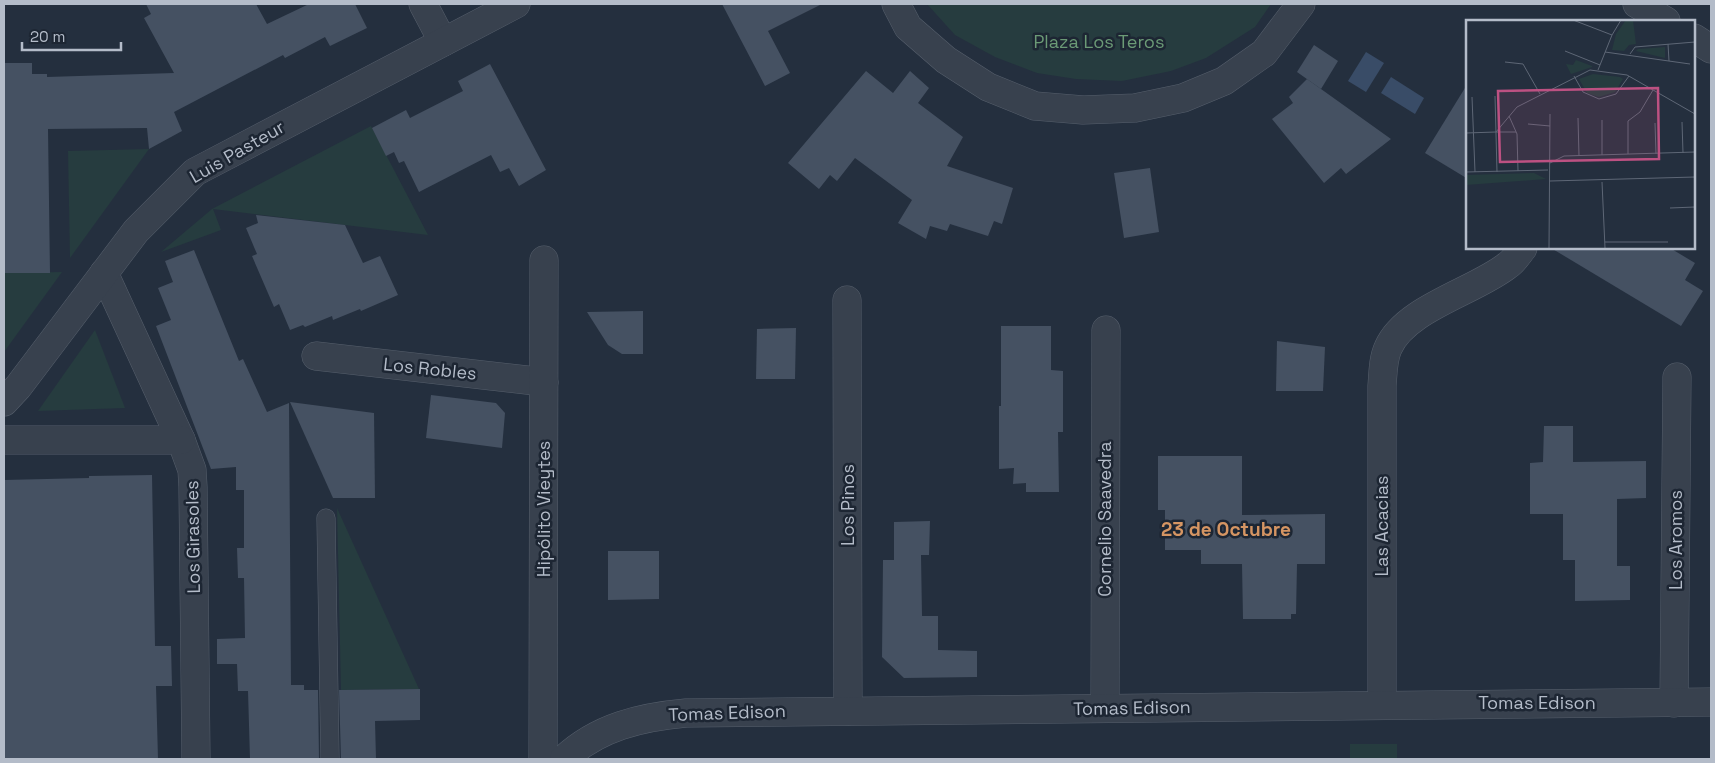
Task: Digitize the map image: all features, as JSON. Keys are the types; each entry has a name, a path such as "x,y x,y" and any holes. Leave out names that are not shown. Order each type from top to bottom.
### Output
{"street":[{"path":"423,4 442,42"},
{"name":"Luis Pasteur","path":"4,402 136,231 195,172 516,4"},
{"path":"896,4 908,27 946,60 988,87 1035,106 1083,110 1135,108 1184,98 1224,81 1264,53 1301,4"},
{"path":"1695,39 1711,49"},
{"name":"Las Acacias","path":"1382,704 1382,386 1388,348 1400,331 1420,315 1509,265 1522,249"},
{"name":"Hipólito Vieytes","path":"544,260 544,759"},
{"name":"Los Girasoles","path":"104,273 181,440 192,470 196,759"},
{"name":"Los Pinos","path":"847,300 848,711"},
{"name":"Cornelio Saavedra","path":"1105,708 1106,330"},
{"name":"Los Robles","path":"316,356 544,382"},
{"name":"Los Aromos","path":"1674,702 1677,377"},
{"path":"4,440 181,440"},
{"name":"Tomas Edison","path":"564,759 606,730 658,715 686,712 1711,702"}],"lane":[{"path":"326,518 330,759"}],"green space":[{"name":"Plaza Los Teros","path":"927,4 1271,4 1255,27 1206,58 1171,71 1122,81 1076,79 1037,73 995,57 955,35"},
{"path":"371,126 428,235 213,209 221,230 161,252 212,209"},
{"path":"149,149 70,258 68,151"},
{"path":"62,272 4,352 4,273"},
{"path":"95,330 125,408 38,411"},
{"path":"337,508 419,689 341,690"},
{"path":"1350,744 1397,744 1397,759 1350,759"}],"water":[{"path":"1366,52 1384,63 1366,92 1348,81"},
{"path":"1391,77 1424,98 1415,114 1381,93"}],"building":[{"path":"146,4 256,4 267,24 309,4 355,4 367,28 330,46 325,37 285,58 283,55 174,112 182,131 149,149 147,128 48,129 50,273 4,273 4,63 32,63 32,74 47,74 47,77 174,73 144,18 151,14"},
{"path":"722,4 822,4 768,31 790,73 765,86"},
{"path":"1314,45 1338,61 1321,89 1297,72"},
{"path":"490,64 546,170 519,186 509,168 500,172 491,155 419,192 404,161 399,163 394,152 386,156 372,128 406,110 410,118 463,91 458,81"},
{"path":"866,71 893,93 910,71 929,88 918,103 963,137 947,166 1013,188 1002,224 994,221 988,236 950,224 947,231 930,226 926,239 898,223 912,200 855,158 837,181 830,175 819,189 788,163"},
{"path":"1307,79 1391,139 1346,174 1341,168 1324,183 1272,119 1293,103 1289,97"},
{"path":"1466,86 1466,178 1425,153"},
{"path":"1150,168 1159,232 1124,238 1114,173"},
{"path":"256,215 345,225 363,263 380,256 398,295 361,311 360,309 333,320 332,316 305,327 303,325 290,330 279,304 274,307 252,256 257,254 246,228 258,223"},
{"path":"1553,249 1672,249 1695,263 1685,280 1703,291 1681,326"},
{"path":"194,250 239,361 243,359 267,412 289,403 291,685 304,685 304,690 318,690 319,759 250,759 248,691 238,691 237,664 217,664 217,639 245,638 244,578 238,578 237,548 244,548 244,490 236,490 236,467 211,469 156,326 171,320 158,288 173,282 165,261"},
{"path":"643,311 643,354 622,354 608,345 587,312"},
{"path":"1001,326 1051,326 1051,370 1063,371 1063,432 1058,432 1059,492 1026,492 1026,483 1013,484 1014,468 999,469"},
{"path":"796,328 795,379 756,379 757,329"},
{"path":"1277,341 1325,347 1323,391 1276,391"},
{"path":"431,395 496,403 505,413 502,448 426,438"},
{"path":"290,402 374,413 375,498 333,498"},
{"path":"1544,426 1573,426 1573,462 1646,461 1646,498 1617,499 1617,566 1630,566 1630,600 1575,601 1575,560 1563,560 1563,514 1530,514 1530,463 1543,462"},
{"path":"1158,456 1242,456 1242,515 1325,514 1325,564 1297,564 1296,614 1291,614 1291,619 1243,619 1242,564 1201,564 1201,550 1165,550 1165,510 1158,510"},
{"path":"152,475 155,646 171,646 172,686 156,686 158,759 4,759 4,480"},
{"path":"930,521 929,555 921,555 922,616 938,616 938,650 977,651 977,677 904,678 882,657 883,560 894,560 894,522"},
{"path":"608,551 659,551 659,599 608,600"},
{"path":"420,689 420,720 375,721 376,759 341,759 339,690"}],"district":[{"name":"23 de Octubre","path":"1226,529"}]}
